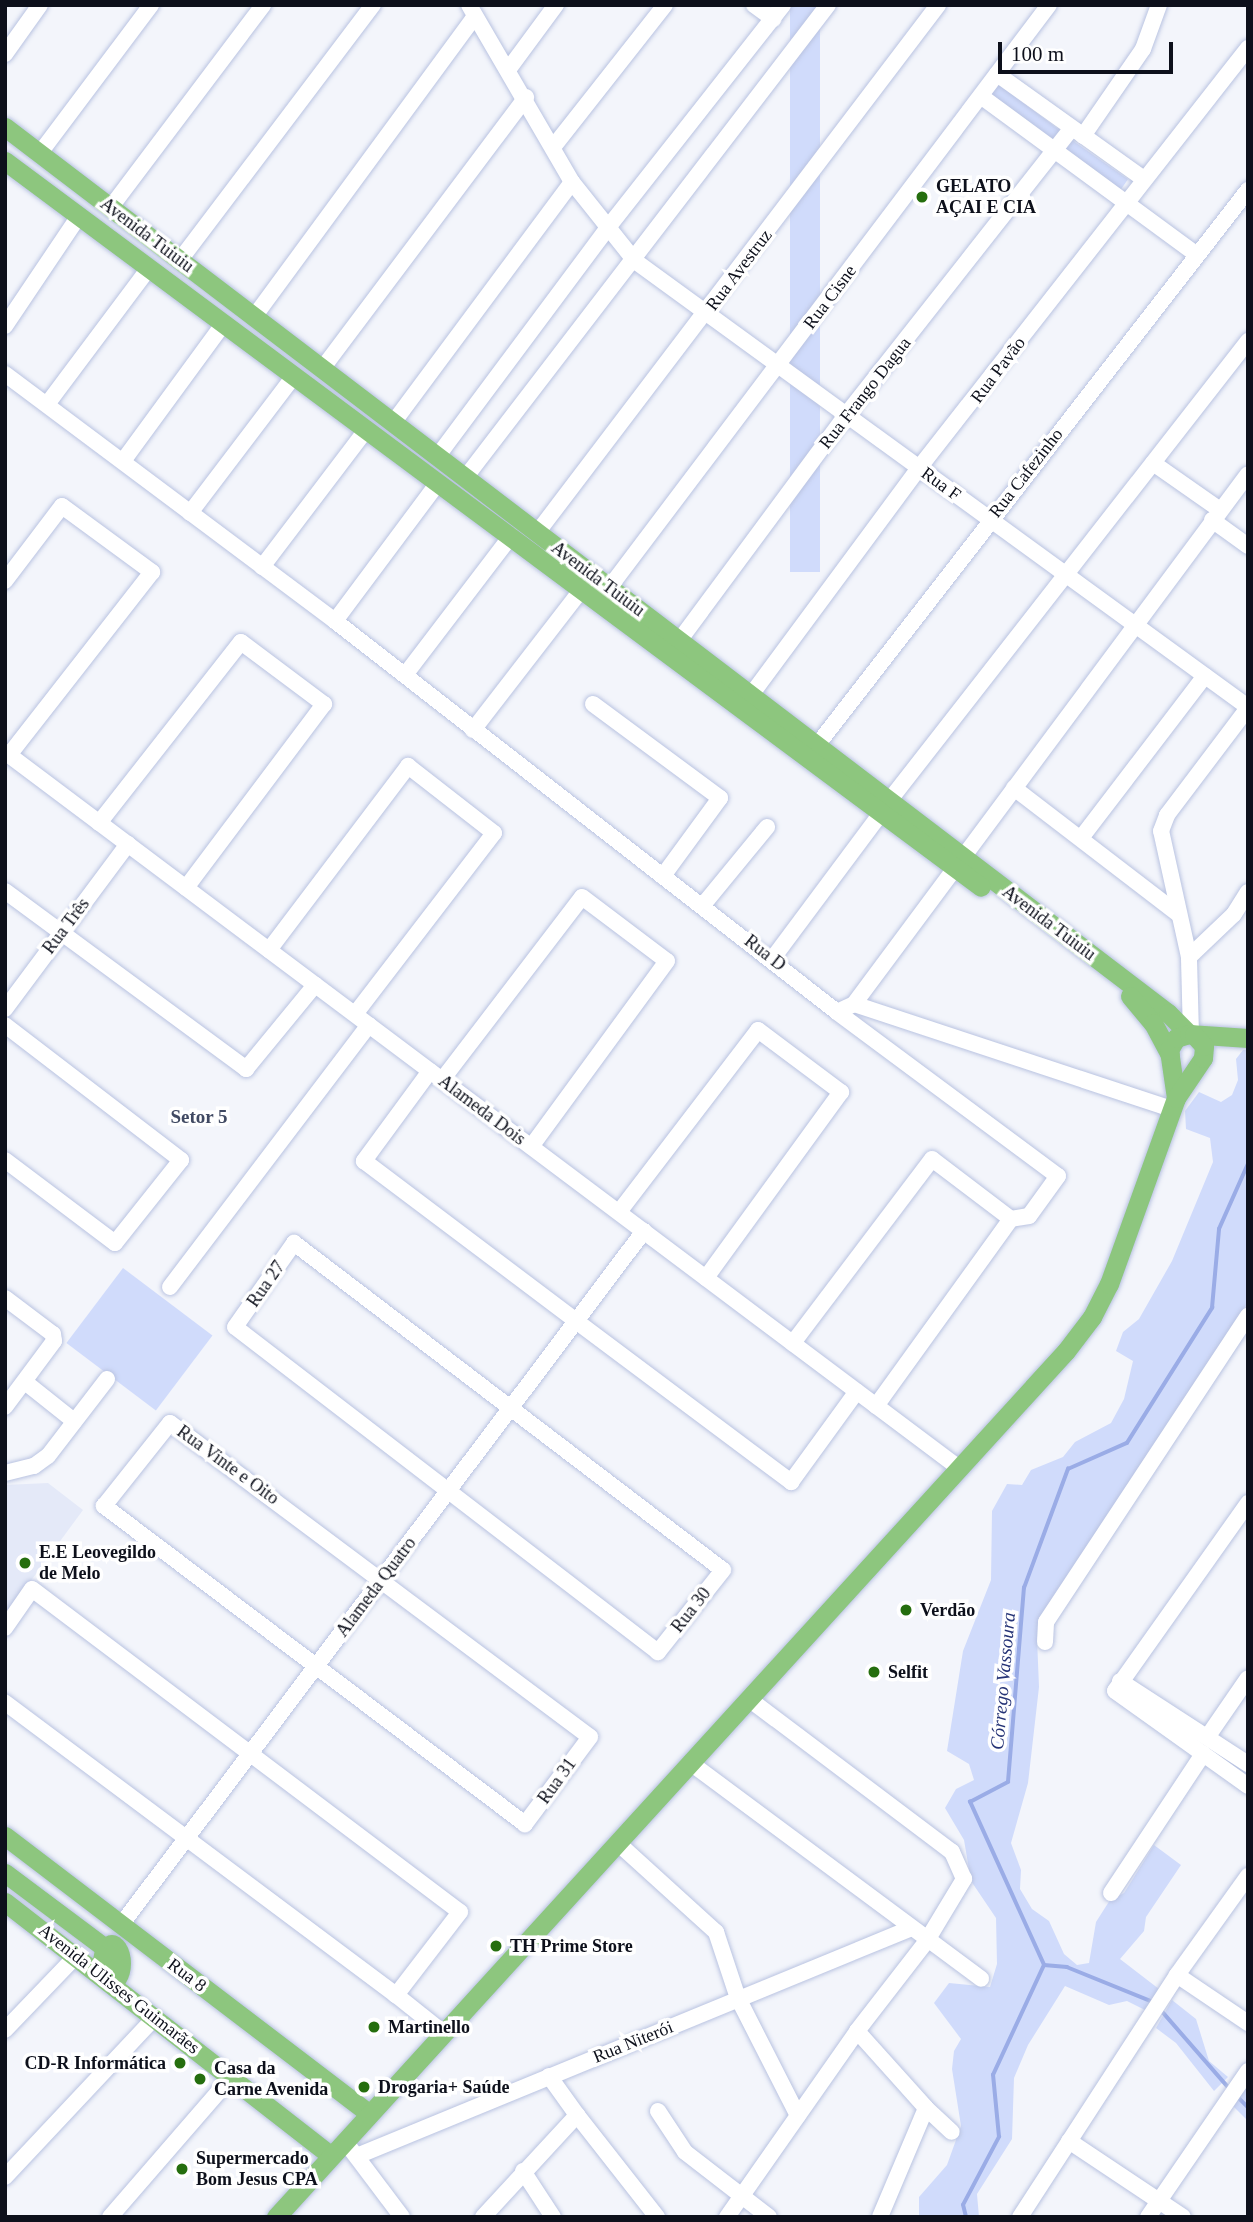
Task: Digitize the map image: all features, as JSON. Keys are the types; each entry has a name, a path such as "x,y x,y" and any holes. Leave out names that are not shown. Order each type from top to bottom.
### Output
{"main road":[{"name":"Avenida Tuiuiu","path":"5,127 610,588 623,610 1112,980 1140,1005 1170,1057"},
{"name":"Avenida Tuiuiu","path":"6,162 582,589 679,641 751,695 812,752"},
{"path":"260,351 275,333"},
{"name":"Avenida Tuiuiu","path":"960,863 1168,1013 1191,1035"},
{"path":"1174,1104 1170,1057 1175,1038 1191,1035 1248,1039"},
{"path":"276,2217 344,2150 369,2113 620,1845 1092,1317 1109,1284 1174,1104 1200,1061 1204,1046 1191,1035"},
{"path":"1170,1057 1183,1068 1248,1039"},
{"name":"Rua 8","path":"5,1836 369,2113"},
{"name":"Avenida Ulisses Guimarães","path":"5,1873 104,1955 155,2017 233,2076 344,2150"},
{"name":"Avenida Ulisses Guimarães","path":"5,1902 77,1955 104,1955"},
{"name":"Alameda Quatro","path":"104,1955 121,1925"}],"street":[{"path":"5,54 40,5"},
{"path":"40,153 151,5"},
{"path":"111,207 263,5"},
{"path":"180,260 373,5"},
{"path":"508,70 556,5"},
{"path":"554,146 665,5"},
{"path":"754,5 774,19"},
{"path":"438,457 606,230 783,5"},
{"path":"465,478 635,261 828,5"},
{"name":"Rua Avestruz","path":"537,533 707,313 938,5"},
{"name":"Rua Cisne","path":"610,588 1049,5"},
{"path":"1077,132 1143,49 1156,6"},
{"path":"254,317 472,11"},
{"name":"Rua F","path":"472,11 526,97 572,182 606,230 635,261 1248,707"},
{"name":"Rua Pavão","path":"751,695 919,468 1142,178 1248,48"},
{"path":"997,74 1142,178"},
{"path":"322,369 526,97"},
{"path":"982,97 1196,254"},
{"name":"Rua Frango Dagua","path":"679,641 846,415 1056,149 1077,132"},
{"path":"393,423 572,182"},
{"name":"Rua Cafezinho","path":"812,752 990,519 1248,190"},
{"path":"5,326 79,216"},
{"path":"48,403 149,268"},
{"path":"123,461 223,323"},
{"path":"773,958 1063,572 1153,463 1248,341"},
{"name":"Rua D","path":"5,374 48,403 335,621 473,730 773,958 838,1012 1058,1176 1029,1216 1011,1219"},
{"path":"190,513 294,376"},
{"path":"262,567 366,430"},
{"path":"1153,463 1216,515 1248,546"},
{"path":"838,1012 854,1004 1248,474"},
{"path":"335,621 438,483"},
{"path":"5,581 62,506 152,572 7,754"},
{"path":"405,675 511,536"},
{"path":"473,730 582,589"},
{"path":"99,822 241,642 324,704 186,888"},
{"path":"1081,838 1205,676"},
{"path":"593,704 720,798 663,876"},
{"path":"1191,1035 1189,957 1161,831 1167,815 1248,707"},
{"name":"Alameda Dois","path":"7,754 959,1468"},
{"path":"269,950 408,766 494,833 355,1014"},
{"path":"1014,788 1178,914"},
{"path":"704,905 766,827"},
{"name":"Rua Três","path":"5,1009 128,844"},
{"path":"5,891 246,1069 315,985"},
{"path":"1189,957 1234,914 1248,892"},
{"path":"531,1147 667,961 582,897 364,1161 791,1482 857,1391"},
{"path":"854,1004 1174,1104"},
{"path":"5,1025 181,1160 115,1243 5,1160"},
{"path":"170,1287 369,1025"},
{"path":"619,1212 758,1030 841,1092 706,1278"},
{"path":"793,1343 932,1159 1011,1219 876,1406"},
{"name":"Alameda Quatro","path":"121,1925 643,1231"},
{"name":"Rua 27","path":"448,1491 235,1327 294,1243 512,1406"},
{"path":"5,1298 53,1335 51,1346 5,1407"},
{"path":"1045,1642 1046,1622 1248,1317"},
{"path":"5,1473 41,1462 107,1380"},
{"path":"25,1382 74,1421"},
{"name":"Rua 30","path":"448,1491 658,1652 723,1570 512,1406"},
{"name":"Rua Vinte e Oito","path":"317,1666 104,1506 170,1423 382,1578"},
{"path":"1245,1512 1115,1690 1120,1698 1248,1786"},
{"name":"Rua 31","path":"317,1666 526,1824 590,1737 382,1578"},
{"path":"5,1628 32,1589 252,1751 460,1912 396,1995"},
{"path":"1208,1736 1248,1678"},
{"path":"1120,1681 1248,1764"},
{"path":"727,2217 857,2031 926,1942 964,1879 952,1852 750,1700"},
{"path":"5,1702 396,1995 444,2034"},
{"path":"1111,1893 1203,1754"},
{"path":"692,1764 926,1942 981,1979"},
{"path":"620,1845 703,1915 716,1931 738,1998 798,2116"},
{"path":"1020,2217 1177,1975 1248,1876"},
{"name":"Rua Niterói","path":"344,2150 549,2076 909,1929"},
{"path":"5,2029 77,1955"},
{"path":"1177,1975 1248,2023"},
{"path":"5,2177 155,2017"},
{"path":"857,2031 926,2108 952,2132"},
{"path":"1148,2217 1231,2091 1248,2071"},
{"path":"110,2217 233,2076"},
{"path":"549,2076 657,2217"},
{"path":"880,2217 926,2108"},
{"path":"658,2111 685,2152 769,2217"},
{"path":"483,2217 577,2115"},
{"path":"1069,2141 1183,2217"},
{"path":"344,2150 402,2217"},
{"path":"523,2171 553,2217"}],"shaded area":[{"path":"790,5 820,5 820,572 790,572"},
{"path":"997,83 1065,134 1056,145 989,94"},
{"path":"1069,138 1128,179 1120,191 1061,149"},
{"path":"1243,1050 1248,1050 1248,1302 1037,1638 1039,1687 1028,1783 1011,1843 1021,1870 1020,1889 1032,1909 1049,1921 1064,1954 1077,1965 1089,1963 1096,1922 1110,1900 1124,1893 1154,1845 1181,1865 1146,1917 1144,1931 1120,1959 1159,1989 1147,2011 1127,2001 1109,2005 1065,1986 1028,2045 1014,2078 1012,2139 977,2194 979,2217 919,2217 919,2197 947,2165 961,2126 952,2069 954,2051 961,2039 934,2003 949,1983 990,1987 997,1964 996,1918 971,1881 964,1840 945,1808 956,1789 974,1780 969,1764 947,1751 963,1651 991,1580 992,1511 1007,1484 1022,1485 1031,1470 1063,1457 1075,1442 1111,1423 1124,1399 1133,1361 1116,1351 1123,1332 1139,1319 1172,1261 1213,1162 1210,1138 1186,1129 1185,1111 1199,1092 1221,1102 1232,1095 1238,1080 1236,1059"},
{"path":"123,1268 212,1335 156,1410 66,1343"},
{"name":"E.E Leovegildo de Melo","path":"48,1483 83,1510 5,1616 5,1485"},
{"path":"1172,2000 1196,2019 1209,2061 1228,2077 1214,2091 1176,2043 1156,2028"},
{"path":"1248,2084 1248,2121 1231,2104"}],"waterway":[{"name":"Córrego Vassoura","path":"966,2217 963,2205 999,2137 993,2075 1044,1965 970,1802 1008,1782 1024,1588 1068,1469 1127,1443 1212,1308 1219,1229 1248,1164"},
{"path":"1044,1965 1067,1967 1153,2002"},
{"path":"1161,2010 1229,2088"},
{"path":"1237,2096 1248,2107"}],"place":[{"name":"GELATO AÇAI E CIA","path":"922,197"},
{"name":"E.E Leovegildo de Melo","path":"25,1563"},
{"name":"Verdão","path":"906,1610"},
{"name":"Selfit","path":"874,1672"},
{"name":"TH Prime Store","path":"496,1946"},
{"name":"Martinello","path":"374,2027"},
{"name":"CD-R Informática","path":"180,2063"},
{"name":"Casa da Carne Avenida","path":"200,2079"},
{"name":"Drogaria+ Saúde","path":"364,2087"},
{"name":"Supermercado Bom Jesus CPA","path":"182,2169"}],"district":[{"name":"Setor 5","path":"199,1117"}]}
